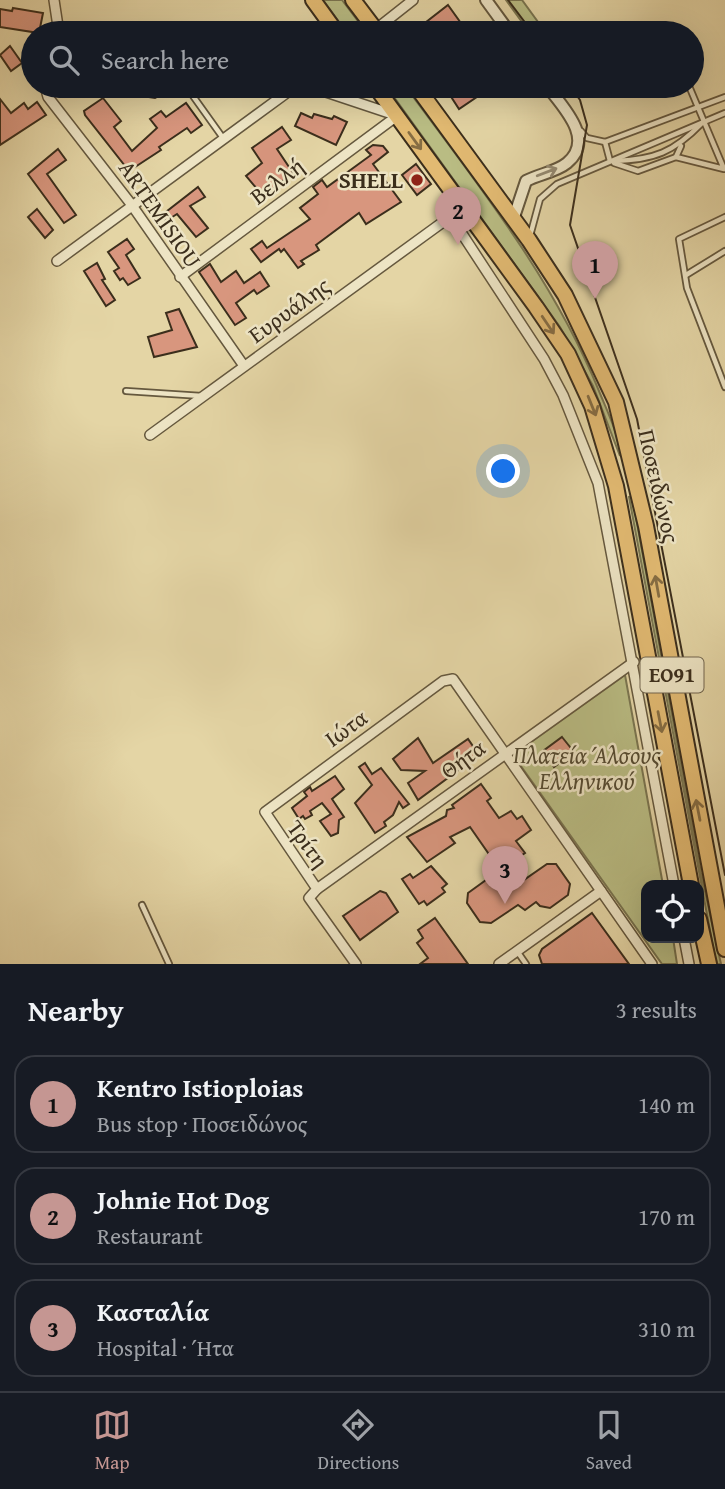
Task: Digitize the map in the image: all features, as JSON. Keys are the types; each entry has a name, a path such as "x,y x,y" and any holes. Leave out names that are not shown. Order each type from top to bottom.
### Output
{"highway":[{"path":"313,0 328,21"},
{"path":"353,0 369,21"},
{"name":"Ποσειδώνος","path":"384,98 568,354 592,406 616,486 690,880"},
{"name":"Ποσειδώνος","path":"425,98 529,240 565,295 594,350 616,402 634,473 725,949"},
{"path":"600,491 616,486 634,473"},
{"path":"704,942 709,964"}],"street":[{"path":"54,0 57,21"},
{"path":"389,21 413,0"},
{"path":"486,0 501,21"},
{"name":"ARTEMISIOU","path":"49,98 131,204 244,366"},
{"path":"57,261 131,204 279,98"},
{"path":"344,98 397,116"},
{"path":"513,220 526,181 566,163 573,156 578,142 576,125 556,98"},
{"name":"Βελλή","path":"180,276 397,116"},
{"name":"Ευρυάλης","path":"150,435 464,208"},
{"path":"451,217 544,359 563,395 600,491 673,880"},
{"name":"Θήτα","path":"317,889 634,662"},
{"name":"Ιώτα","path":"265,812 443,681 453,679 505,753"},
{"path":"505,753 652,964"},
{"name":"Τρίτη","path":"265,812 265,818 317,889 309,898 356,964"},
{"path":"499,964 601,891"},
{"path":"685,943 689,964"}],"lane":[{"path":"576,125 587,138 605,142 725,97"},
{"path":"194,98 223,138"},
{"path":"694,98 725,169"},
{"path":"529,240 537,206 545,194 557,184 725,113"},
{"path":"676,157 682,144 704,121"},
{"path":"605,142 610,161"},
{"path":"610,161 639,161 682,144"},
{"path":"610,161 638,172 676,157 725,169"},
{"path":"725,217 679,239 687,288 725,387"},
{"path":"686,275 725,251"},
{"path":"126,391 203,396"},
{"path":"142,905 169,964"},
{"path":"517,951 526,964"}],"green space":[{"path":"323,0 342,0 358,21 338,21"},
{"path":"506,0 522,0 537,21 521,21"},
{"path":"395,98 414,98 486,195 536,270 580,349 599,391 612,423 620,456 593,386 560,327"},
{"path":"632,496 703,880 701,880 629,497"},
{"name":"Πλατεία Άλσους Ελληνικού","path":"625,675 662,880 641,880 641,935 513,755"},
{"path":"704,887 721,964 717,964"},
{"name":"Πλατεία Άλσους Ελληνικού","path":"647,943 674,943 677,964 662,964"}],"building":[{"path":"448,5 459,21 427,21"},
{"path":"13,8 43,13 41,21 21,21 21,30 0,27 0,9 12,11"},
{"path":"10,46 21,64 11,71 0,55"},
{"path":"103,98 121,121 114,127 132,151 157,128 150,119 161,111 166,117 186,103 202,125 191,133 187,128 159,147 161,150 129,171 85,115 84,111"},
{"path":"452,98 475,98 459,109"},
{"path":"0,99 11,113 24,103 28,109 37,102 46,115 0,145"},
{"path":"301,113 312,118 314,114 332,119 334,116 347,122 336,145 295,126"},
{"path":"282,127 291,140 277,149 293,173 263,196 246,176 262,163 252,148"},
{"path":"373,145 383,146 388,152 373,164 401,202 366,224 359,213 316,245 319,250 301,261 304,264 298,268 284,249 281,252 279,249 261,262 251,249 262,241 267,248 310,219 300,208 318,194 313,187 322,180 327,187 371,155 366,150"},
{"path":"58,149 66,160 47,174 76,215 64,223 28,174"},
{"name":"SHELL","path":"416,164 431,184 417,195 402,175"},
{"path":"198,187 205,197 190,206 208,228 196,237 177,214 166,221 162,215"},
{"path":"37,209 53,230 45,238 28,217"},
{"path":"127,239 134,249 126,255 140,278 128,285 123,278 120,280 114,271 119,268 108,252"},
{"path":"97,263 105,279 102,280 115,300 106,306 84,271"},
{"path":"210,264 221,282 236,271 244,283 260,272 269,286 257,294 254,290 236,303 246,318 235,325 199,272"},
{"path":"179,309 197,347 154,357 148,337 172,330 166,313"},
{"path":"562,737 574,752 554,767 543,751"},
{"path":"418,738 433,763 468,739 479,755 418,800 408,783 425,771 401,770 393,759"},
{"path":"365,763 372,774 381,768 409,804 403,808 399,802 393,815 384,822 386,826 375,833 355,803 372,785 359,767"},
{"path":"335,776 344,789 332,799 344,817 339,820 338,833 331,836 320,821 331,814 322,803 310,811 312,815 305,819 303,816 299,819 292,808 307,796 304,792 310,787 312,791"},
{"path":"481,784 491,798 487,801 499,818 511,811 517,819 522,816 531,830 516,841 525,853 500,870 470,827 450,837 455,843 427,862 407,837 446,816 447,810 454,808 452,805"},
{"path":"547,864 556,864 570,884 568,895 550,908 540,906 536,902 525,910 518,905 491,923 480,922 467,903 468,893 486,880 509,882 514,878 518,884"},
{"path":"431,866 447,884 442,888 445,892 427,905 424,901 419,904 402,879 410,874 413,878"},
{"path":"380,891 386,893 398,912 360,940 343,916"},
{"path":"592,913 629,964 542,964 539,955 542,949"},
{"path":"435,918 468,964 420,964 428,958 417,943 423,938 418,930"}],"tram line":[{"path":"508,0 524,21"},
{"path":"579,98 587,125 570,225 637,419 725,875"}],"place":[{"name":"SHELL","path":"417,180"},
{"name":"Johnie Hot Dog","path":"458,245"},
{"name":"Kentro Istioploias","path":"595,299"},
{"name":"Κασταλία","path":"505,904"}]}
